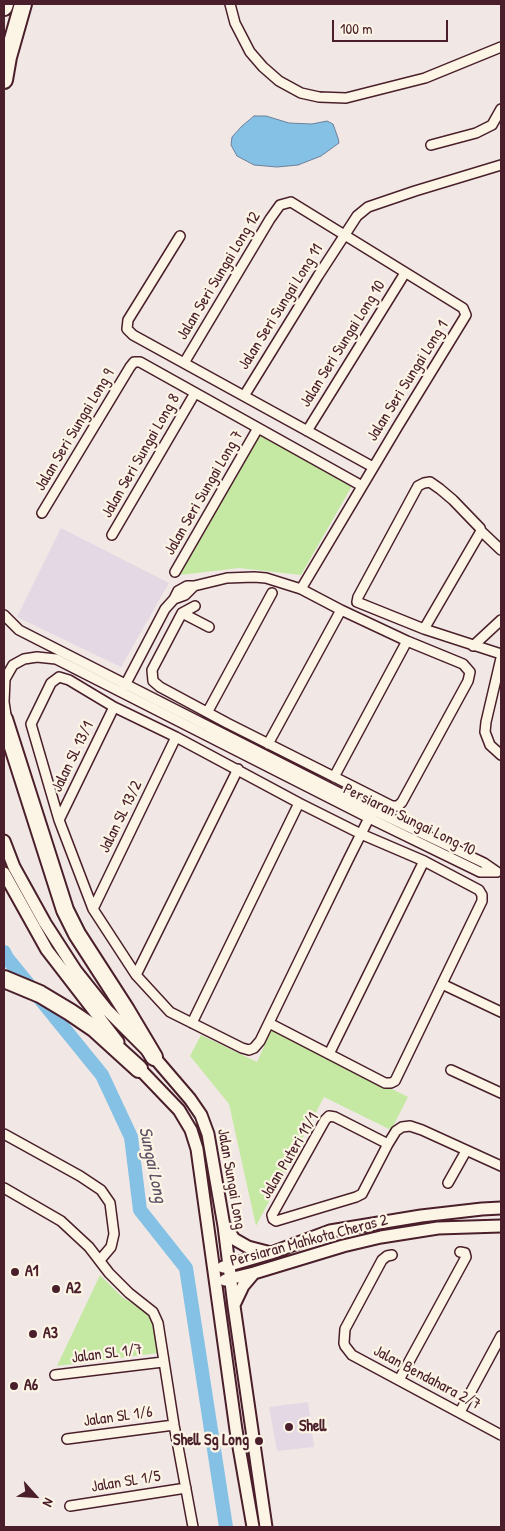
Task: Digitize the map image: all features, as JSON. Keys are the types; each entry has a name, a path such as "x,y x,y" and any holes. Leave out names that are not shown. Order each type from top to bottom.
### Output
{"highway":[{"path":"4,80 8,57 23,4"},
{"path":"4,720 65,910 77,934 154,1057"},
{"path":"4,979 40,994 70,1012 95,1029 139,1069"}],"street":[{"path":"230,4 235,23 250,52 263,67 279,81 302,93 319,97 346,98 425,78 501,47"},
{"path":"431,145 476,133 492,125 501,109"},
{"name":"Jalan Seri Sungai Long 11","path":"244,396 357,216 368,207 501,165"},
{"name":"Jalan Seri Sungai Long 1","path":"280,205 291,202 463,308 466,315 373,466 301,589"},
{"name":"Jalan Seri Sungai Long 12","path":"184,363 280,205"},
{"path":"180,236 128,320 127,329 133,335 373,466"},
{"name":"Jalan Seri Sungai Long 10","path":"307,431 405,273"},
{"name":"Jalan Seri Sungai Long 9","path":"42,514 134,362 140,362 195,393"},
{"path":"195,393 362,486"},
{"name":"Jalan Seri Sungai Long 8","path":"112,535 195,393"},
{"name":"Jalan Seri Sungai Long 7","path":"175,572 258,428"},
{"path":"501,550 440,489 430,482 424,483 418,486 357,600 359,604 424,629 501,654"},
{"path":"424,629 481,531"},
{"path":"124,687 165,609 174,599 185,594 194,586 227,578 254,577 266,578 301,589 407,641 462,664 470,672 468,681 402,802 398,806 392,806 268,744 153,681 152,670 182,613 195,606"},
{"path":"208,711 272,593"},
{"path":"268,744 341,610"},
{"path":"182,613 209,627"},
{"name":"Persiaran Sungai Long 10","path":"4,615 19,630 124,687 371,814 484,863 499,873"},
{"path":"473,646 501,620"},
{"path":"334,777 407,641"},
{"name":"Persiaran Sungai Long 10","path":"9,738 4,702 5,679 13,665 24,659 37,657 56,659 124,687"},
{"path":"501,658 485,732 490,744 501,755"},
{"path":"269,1023 391,1084 395,1081 482,901 482,895 479,890 424,861 362,834 299,803 238,769 114,707 68,680 59,677 51,683 31,724 59,820 93,909 136,975 170,1012 242,1048 249,1050 254,1048 260,1041 362,834 371,814"},
{"name":"Jalan SL 13/1","path":"59,820 114,707"},
{"name":"Jalan SL 13/2","path":"93,909 176,737"},
{"path":"136,975 238,769"},
{"path":"192,1023 299,803"},
{"name":"Jalan Sungai Long","path":"4,841 14,867 45,923 76,971 107,1010 154,1057 190,1099 201,1115 208,1134 224,1226 266,1527"},
{"path":"330,1054 424,861"},
{"name":"Jalan Sungai Long","path":"4,873 46,950 139,1069 179,1110 191,1130 198,1149 236,1430 253,1527"},
{"path":"442,984 501,1012"},
{"path":"451,1070 501,1093"},
{"name":"Jalan Puteri 11/1","path":"329,1116 335,1117 388,1144 362,1194 276,1221 272,1219 272,1215 329,1116"},
{"path":"388,1144 396,1131 402,1127 410,1126 500,1166"},
{"path":"4,1134 80,1176 101,1190 110,1203 114,1234 111,1247 100,1260"},
{"path":"448,1184 466,1151"},
{"path":"4,1188 61,1221 89,1246 109,1273 129,1293 153,1312 158,1323 163,1362 193,1527"},
{"name":"Persiaran Mahkota Cheras 2","path":"214,1269 271,1253 330,1231 421,1216 501,1208"},
{"path":"224,1226 234,1239 248,1247 271,1253"},
{"name":"Persiaran Mahkota Cheras 2","path":"216,1282 381,1237 438,1228 501,1226"},
{"path":"398,1380 466,1257 465,1254 460,1252"},
{"name":"Jalan Bendahara 2/7","path":"392,1255 387,1256 378,1268 345,1329 344,1343 352,1355 501,1435"},
{"path":"234,1306 243,1286 254,1273"},
{"path":"460,1412 501,1336"},
{"name":"Jalan SL 1/7","path":"55,1375 163,1362"},
{"name":"Jalan SL 1/6","path":"67,1439 174,1425"},
{"name":"Jalan SL 1/5","path":"70,1506 186,1488"}],"shaded area":[{"path":"61,528 169,583 121,667 17,617"},
{"path":"308,1402 314,1447 277,1451 269,1407"}],"green space":[{"path":"260,435 352,486 301,575 239,568 180,575"},
{"path":"272,1029 408,1097 391,1130 324,1097 256,1226 229,1104 190,1056 201,1035 257,1062"},
{"path":"100,1275 122,1297 144,1311 155,1323 158,1353 57,1366"}],"water":[{"path":"254,116 266,116 289,123 312,124 327,121 333,124 339,143 321,156 298,165 277,167 254,165 237,156 231,145 232,137"}],"waterway":[{"name":"Sungai Long","path":"4,952 102,1075 131,1137 140,1210 186,1268 226,1527"}],"place":[{"name":"A1","path":"15,1272"},
{"name":"A2","path":"56,1289"},
{"name":"A3","path":"33,1334"},
{"name":"A6","path":"14,1386"},
{"name":"Shell","path":"289,1427"},
{"name":"Shell Sg Long","path":"259,1441"}]}
